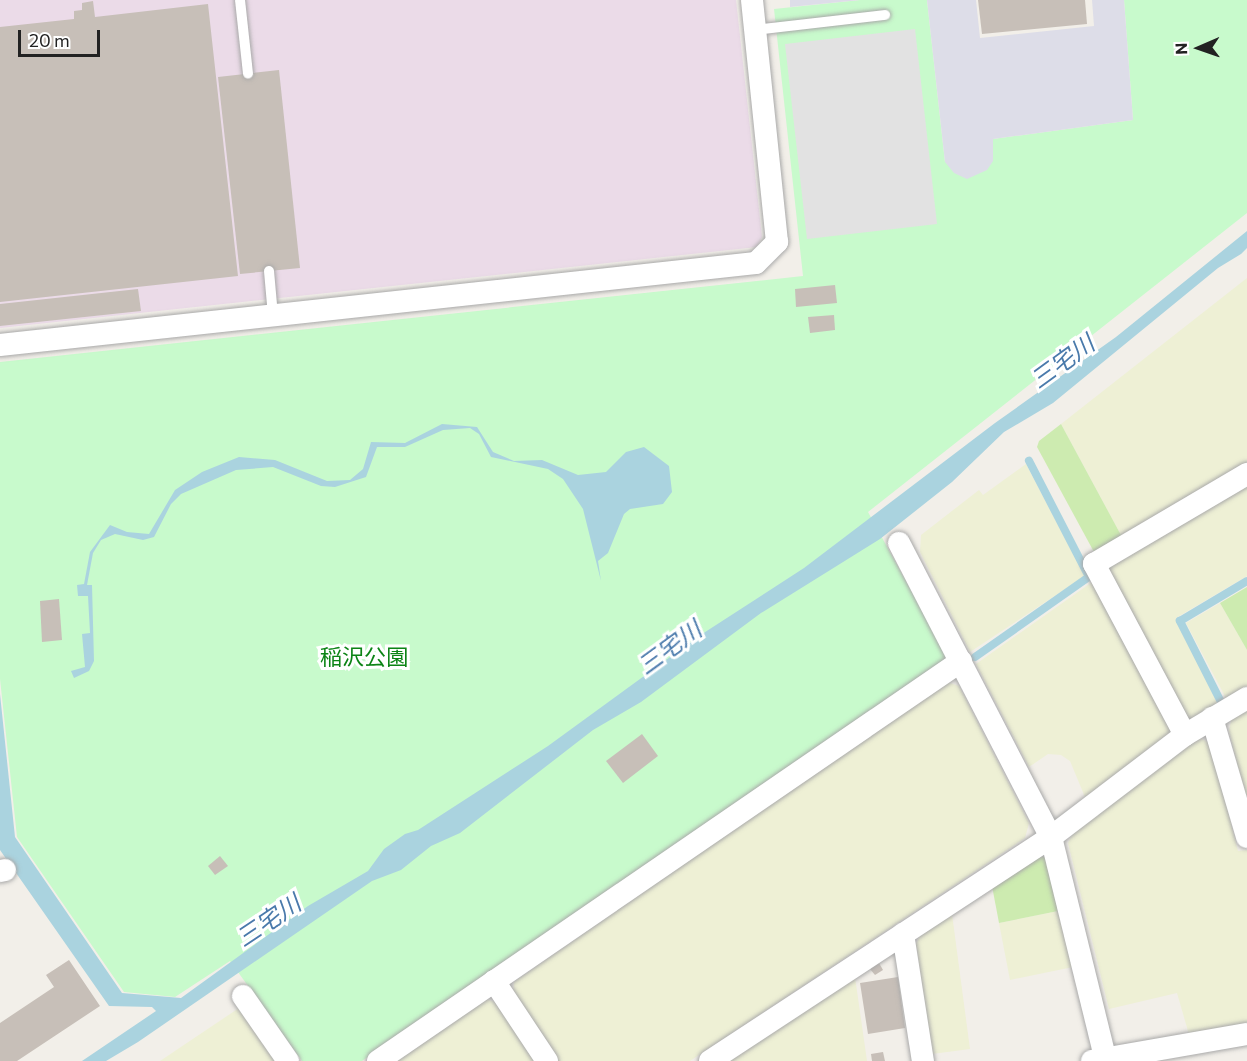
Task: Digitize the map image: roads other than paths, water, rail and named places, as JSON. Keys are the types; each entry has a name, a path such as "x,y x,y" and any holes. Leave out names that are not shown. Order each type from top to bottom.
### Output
{"street":[{"path":"0,345 756,263 777,242 752,0"},
{"path":"1185,735 1094,564 1247,474"},
{"path":"899,543 1052,837 1101,1060 1247,1034"},
{"path":"378,1061 961,661"},
{"path":"711,1061 1052,837 1185,735 1247,698"},
{"path":"1212,718 1247,837"},
{"path":"903,934 923,1061"},
{"path":"494,981 547,1061"},
{"path":"243,996 288,1061"}],"lane":[{"path":"240,0 248,74"},
{"path":"755,30 885,15"},
{"path":"269,271 273,316"}],"water":[{"path":"1247,231 1247,248 1241,254 1218,268 1053,403 1004,432 952,482 880,539 761,613 641,702 593,730 460,833 431,846 401,870 372,881 138,1042 106,1061 82,1061 156,1011 152,1007 109,1006 0,850 0,694 15,837 122,993 181,998 308,906 368,871 384,849 405,834 418,830 548,746 699,636 804,568 995,423 1116,337"},
{"path":"442,424 477,427 493,452 514,461 542,460 578,475 606,472 626,452 644,447 669,466 672,492 663,504 630,509 624,514 608,553 598,561 601,581 583,509 563,479 548,469 491,457 479,434 470,428 443,430 405,447 377,447 366,477 335,487 321,486 273,467 236,470 181,494 171,504 154,537 143,540 115,534 101,540 93,553 87,585 92,585 94,661 89,671 74,678 71,671 85,667 82,634 90,633 88,596 78,596 77,585 84,584 90,552 110,525 127,532 149,534 175,490 202,472 239,457 275,460 327,481 350,480 363,469 371,442 405,443"}],"waterway":[{"path":"975,657 1089,577 1029,461"},
{"path":"1220,700 1180,621 1247,581"}],"water label":[{"name":"三宅川","path":"1062,361"},
{"name":"三宅川","path":"669,647"},
{"name":"三宅川","path":"268,920"}],"park label":[{"name":"稲沢公園","path":"364,657"}]}
